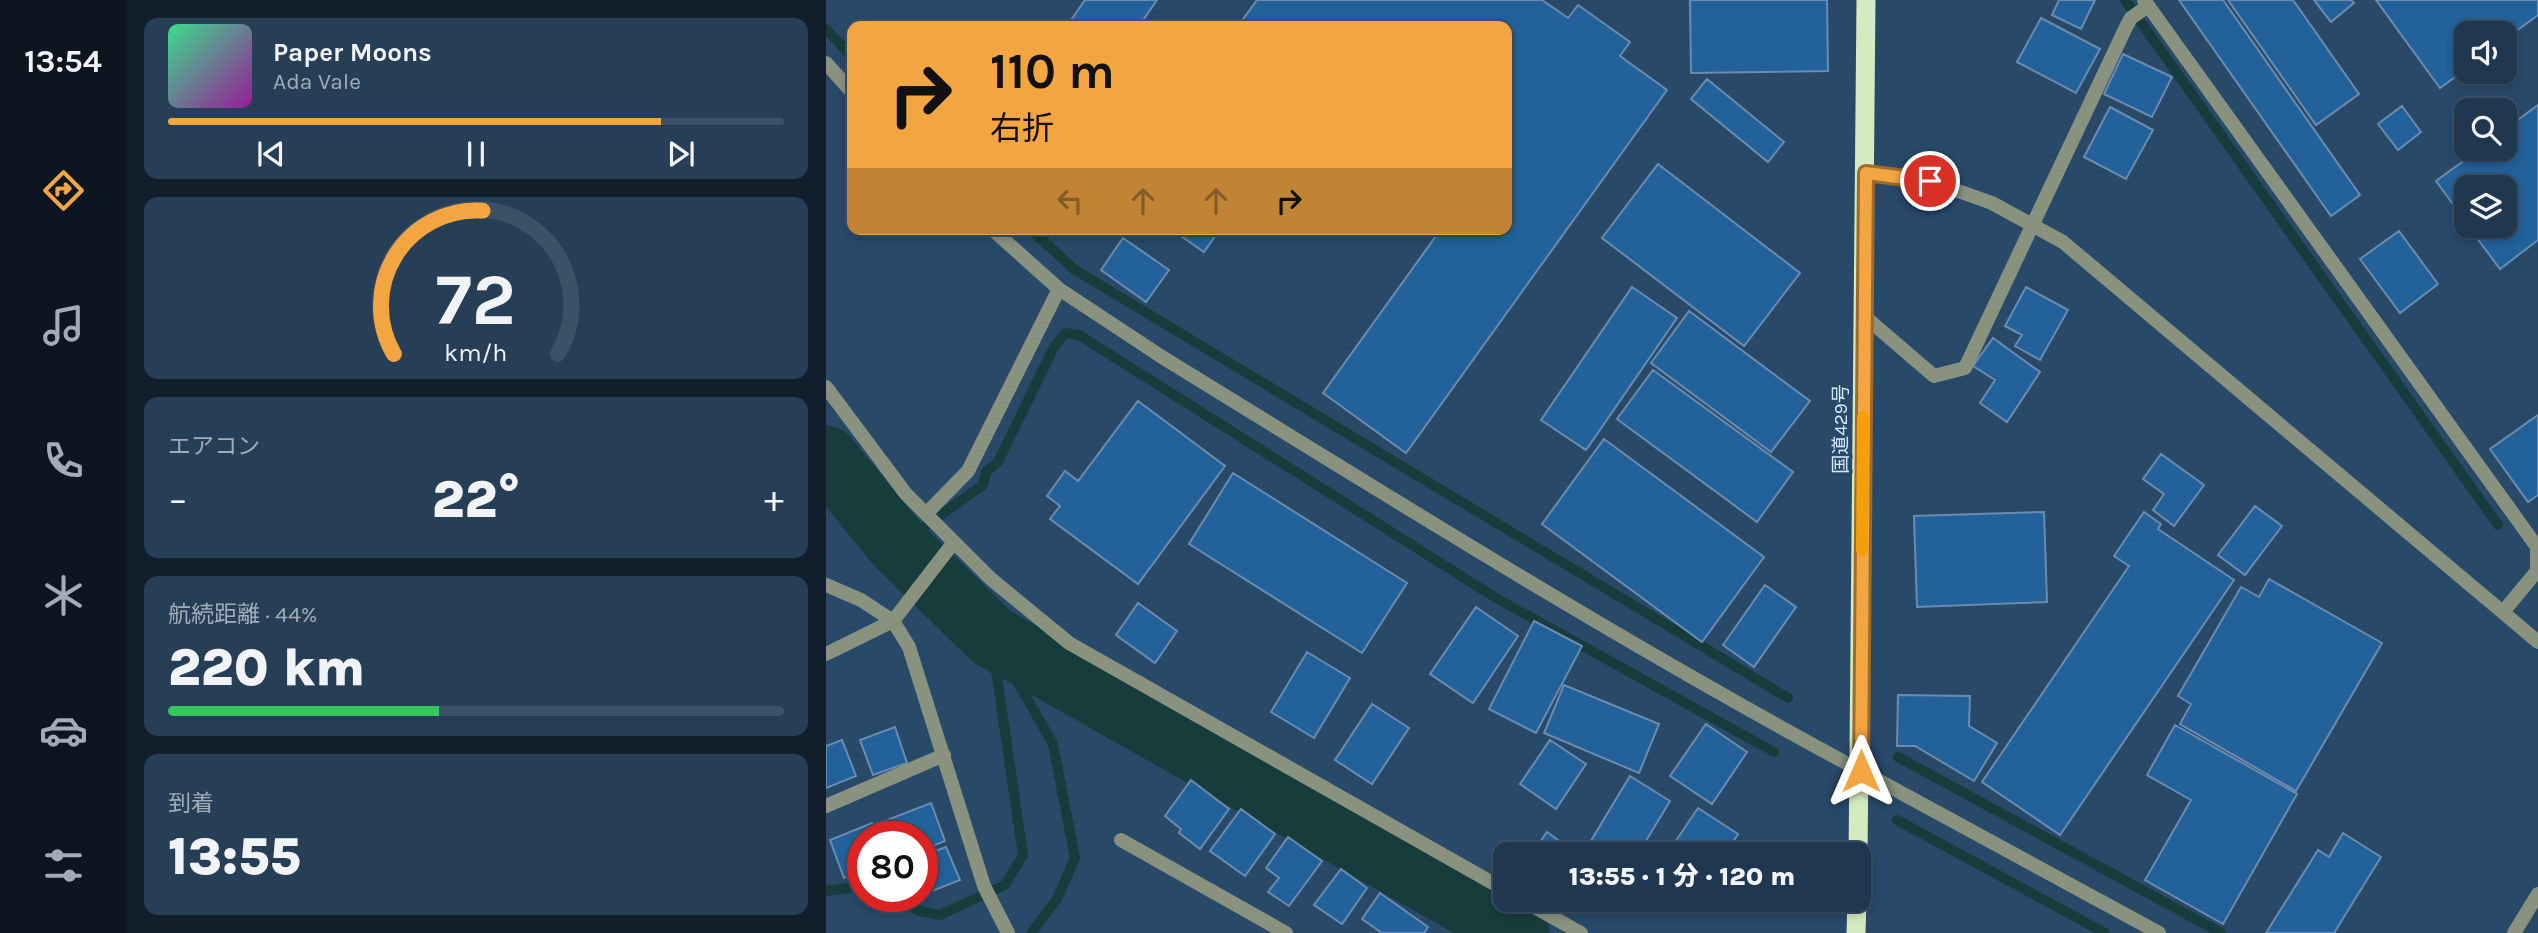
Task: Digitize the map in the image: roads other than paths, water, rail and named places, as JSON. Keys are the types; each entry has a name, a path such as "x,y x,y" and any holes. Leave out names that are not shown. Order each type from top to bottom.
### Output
{"highway":[{"name":"国道429号","path":"1859,842 1866,0"},
{"path":"1856,933 1857,912"}],"street":[{"path":"1863,315 1934,376 1965,368 2141,9 2537,547 2537,571 2503,612"},
{"path":"826,63 847,86"},
{"path":"1866,173 1930,181 1992,203 2063,242 2538,642"},
{"path":"999,235 1059,289 1162,357 1486,557 1782,729 2159,933"},
{"path":"928,516 968,471 1059,289"},
{"path":"826,387 906,494 942,530 951,547 1069,643 1493,883"},
{"path":"826,654 893,621 951,547"},
{"path":"826,585 862,600 893,621 909,647 984,886 1008,933"},
{"path":"826,806 944,755"},
{"path":"1121,840 1286,933"},
{"path":"2514,933 2538,894"},
{"path":"1543,912 1581,933"}],"waterway":[{"path":"2125,0 2498,525"},
{"path":"826,29 847,52"},
{"path":"1037,235 1075,270 1788,698"},
{"path":"898,545 983,485 986,472 998,462 1054,347 1065,333 1079,335 1496,598 1774,752"},
{"path":"826,457 898,545 991,636 1518,933"},
{"path":"925,912 940,915 1005,885 1023,855 991,636"},
{"path":"994,641 1053,744 1075,858 1057,899 1031,933"},
{"path":"1898,757 2221,933"},
{"path":"1897,820 2105,933"},
{"path":"826,891 847,888"}]}
